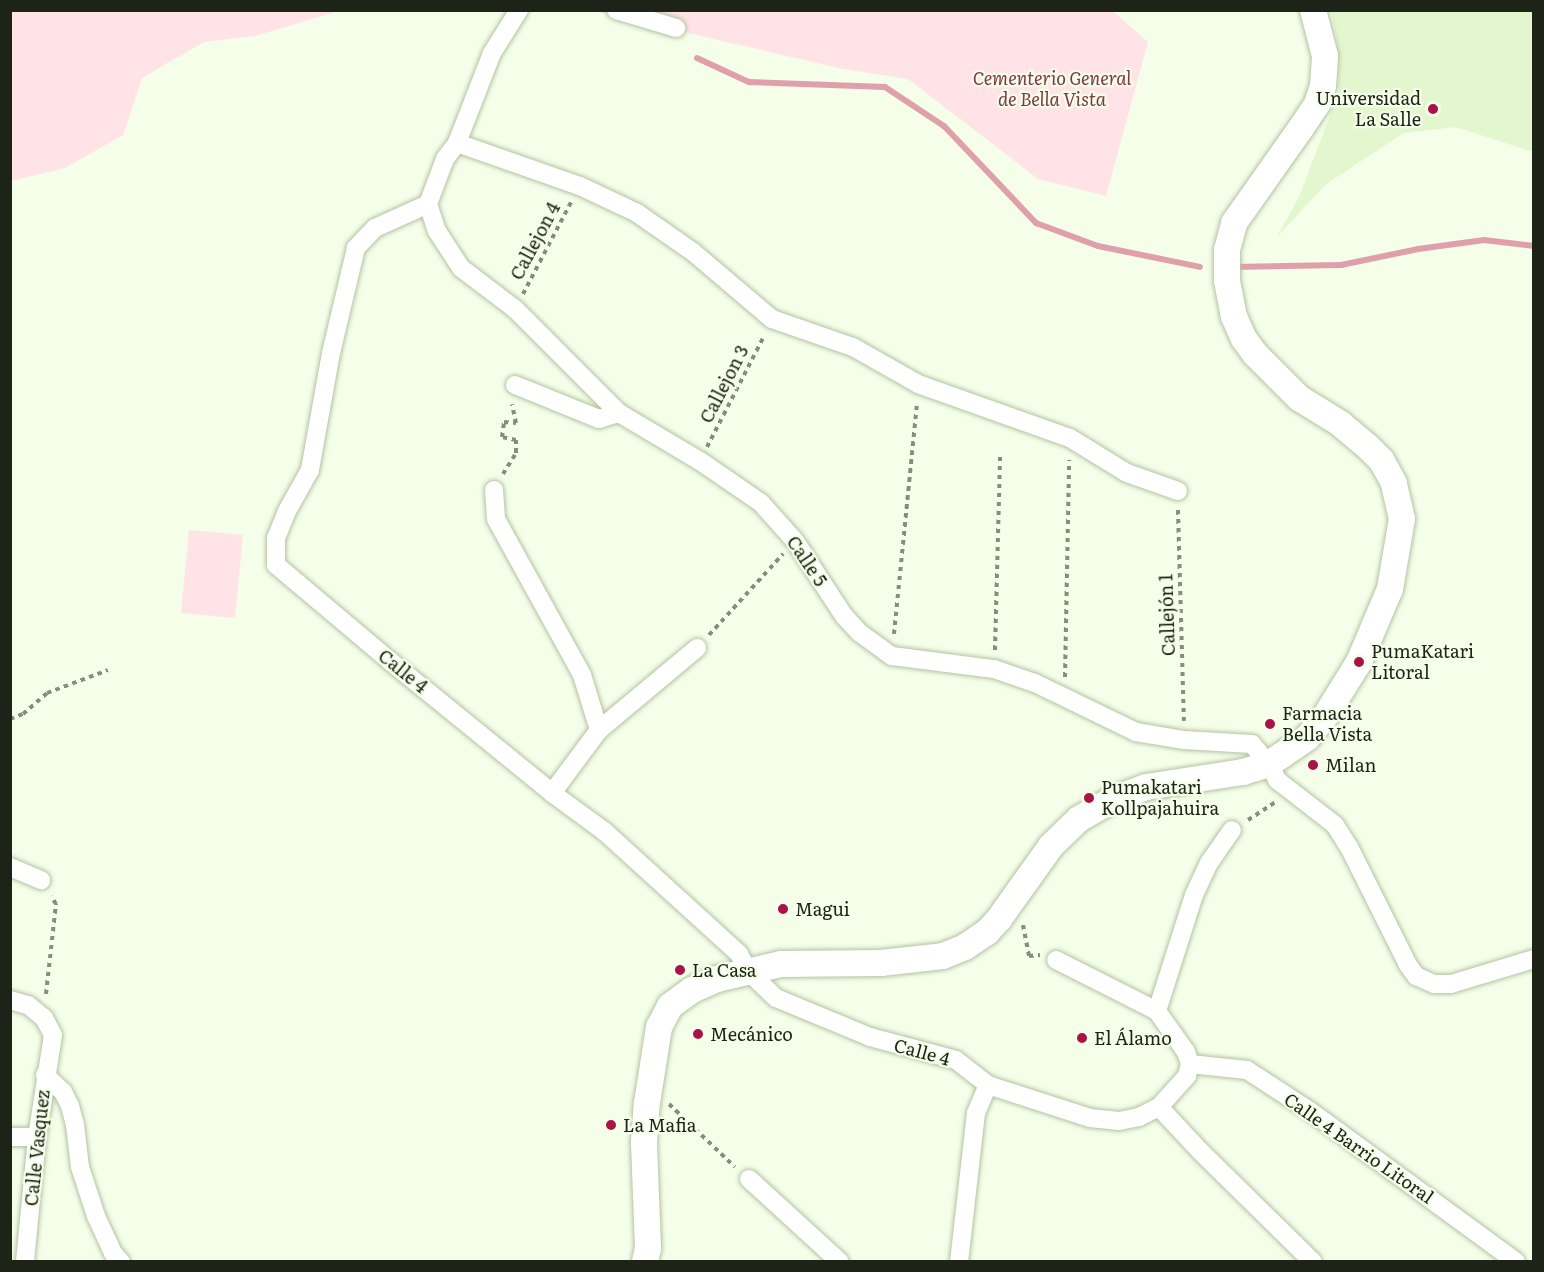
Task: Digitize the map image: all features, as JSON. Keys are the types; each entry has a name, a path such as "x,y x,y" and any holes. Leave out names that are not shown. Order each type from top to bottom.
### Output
{"main road":[{"path":"645,1262 648,1248 644,1142 659,1027 670,1006 692,990 717,979 781,964 881,963 943,956 965,946 987,932 1051,846 1079,819 1112,800 1146,787 1243,772 1269,764 1307,738 1326,715 1359,662 1390,589 1402,519 1394,483 1381,460 1357,436 1299,398 1270,372 1244,339 1230,301 1227,250 1234,223 1317,104 1323,86 1325,56 1313,10"}],"street":[{"path":"428,204 445,159 457,144 492,53 519,10"},
{"path":"616,10 676,28"},
{"path":"457,144 580,186 637,213 693,252 772,319 853,347 918,384 1070,438 1127,472 1178,490"},
{"name":"Calle 5","path":"428,204 437,231 461,268 515,309 619,413 700,461 761,503 795,541 844,616 860,633 891,656 994,669 1035,683 1136,732 1184,740 1252,744 1269,764 1277,780 1335,825 1350,847 1408,966 1416,976 1434,984 1451,984 1533,959"},
{"name":"Calle 4","path":"428,204 375,228 356,248 331,353 310,470 287,511 276,538 276,565 552,793 604,831 739,954 749,972 776,998 870,1037 956,1060 988,1085 1090,1118 1119,1121 1138,1117 1159,1107 1187,1076 1190,1064"},
{"path":"515,385 599,419 619,413"},
{"path":"494,490 496,519 582,675 599,730"},
{"path":"552,793 599,730 697,648"},
{"path":"1157,1011 1194,895 1209,863 1232,830"},
{"path":"10,867 41,880"},
{"path":"1056,960 1157,1011 1186,1052 1190,1064"},
{"name":"Calle Vasquez","path":"10,1000 28,1005 44,1018 53,1035 37,1137 25,1262"},
{"name":"Calle 4 Barrio Litoral","path":"1190,1064 1247,1070 1310,1111 1516,1262"},
{"path":"45,1075 63,1092 70,1106 75,1125 80,1167 96,1216 113,1252 121,1262"},
{"path":"959,1262 976,1113 988,1085"},
{"path":"1159,1107 1200,1151 1313,1262"},
{"path":"10,1137 37,1137"},
{"path":"741,1177 840,1262"}],"path":[{"name":"Callejon 4","path":"515,309 580,186"},
{"name":"Callejon 3","path":"700,461 772,319"},
{"path":"891,656 918,384"},
{"path":"494,490 516,453 516,440 502,437 504,422 516,423 510,392 515,385"},
{"path":"1064,699 1070,438"},
{"path":"994,669 1000,458"},
{"name":"Callejón 1","path":"1178,490 1184,740"},
{"path":"697,648 795,541"},
{"path":"10,719 23,714 47,693 108,669"},
{"path":"1232,830 1292,792"},
{"path":"41,880 56,904 48,966"},
{"path":"1023,924 1029,956"},
{"path":"668,1104 738,1169 741,1177"}],"shaded area":[{"name":"Universidad La Salle","path":"1331,11 1533,11 1533,152 1456,127 1404,133 1326,184 1276,238 1299,197 1339,92 1338,46"}],"green space":[{"path":"10,11 339,11 255,36 204,42 142,78 123,135 65,168 11,181"},
{"name":"Cementerio General de Bella Vista","path":"592,11 1113,11 1148,42 1106,196 1038,179 908,79 844,69"},
{"path":"189,530 243,535 235,618 181,613"}],"waterway":[{"path":"697,58 749,82 885,87 944,126 1036,223 1098,246 1200,267"},
{"path":"1233,267 1341,265 1418,249 1484,240 1534,246"}],"place":[{"name":"Universidad La Salle","path":"1433,109"},
{"name":"PumaKatari Litoral","path":"1359,662"},
{"name":"Farmacia Bella Vista","path":"1270,724"},
{"name":"Milan","path":"1313,765"},
{"name":"Pumakatari Kollpajahuira","path":"1089,798"},
{"name":"Magui","path":"783,909"},
{"name":"La Casa","path":"680,970"},
{"name":"Mecánico","path":"698,1034"},
{"name":"El Álamo","path":"1082,1038"},
{"name":"La Mafia","path":"611,1125"}]}
